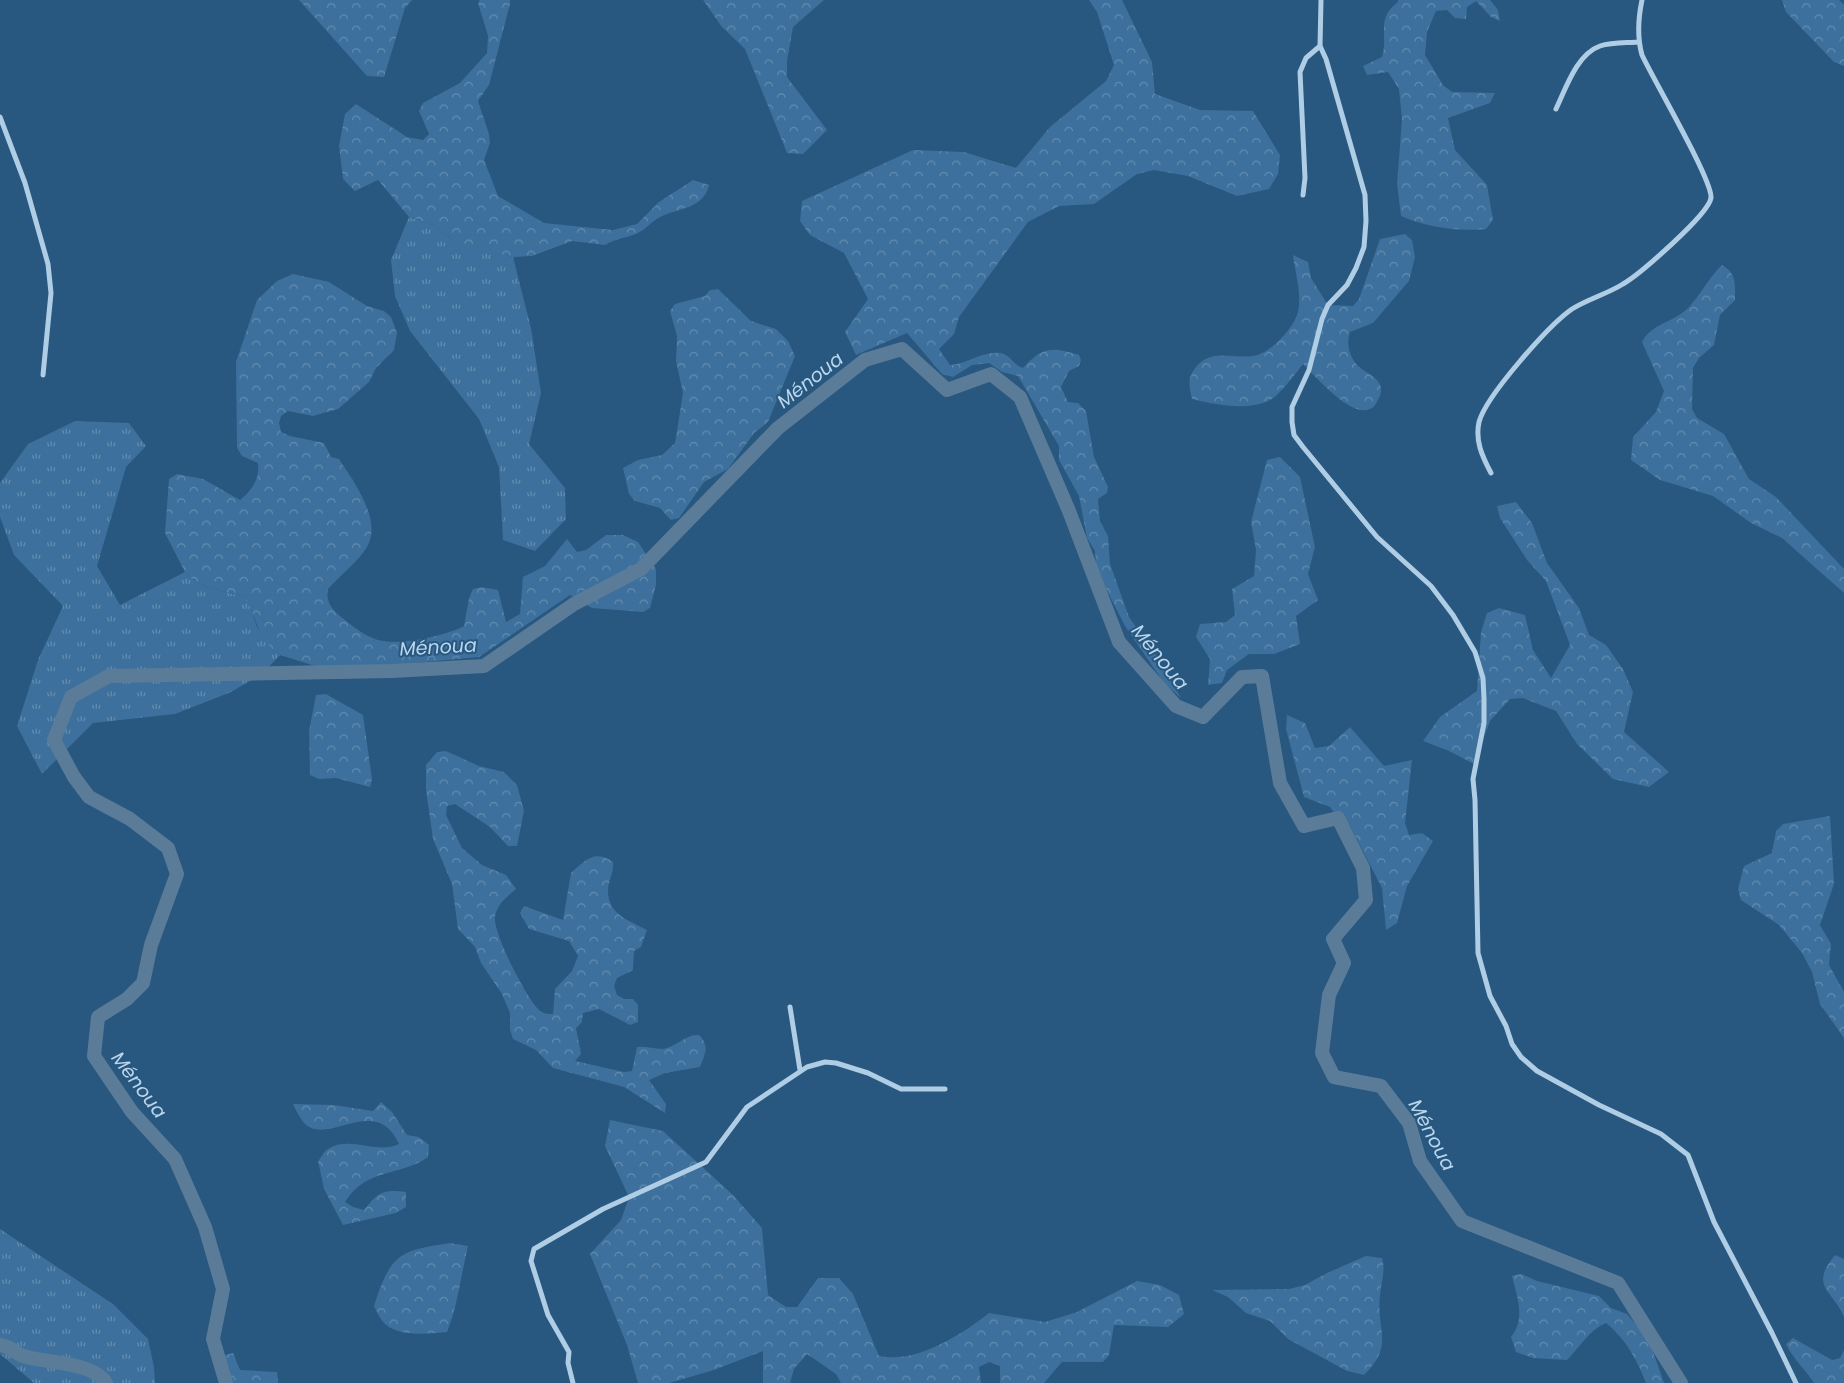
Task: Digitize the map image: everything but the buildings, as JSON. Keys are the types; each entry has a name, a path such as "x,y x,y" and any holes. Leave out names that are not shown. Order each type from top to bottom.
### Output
{"street":[{"path":"1321,0 1320,46 1326,59 1365,194 1366,222 1364,247 1356,268 1347,285 1328,305 1322,319 1309,370 1292,407 1294,434 1302,447 1385,546 1432,586 1453,615 1474,652 1483,678 1484,699 1484,723 1473,779 1478,952 1490,996 1506,1026 1512,1044 1521,1058 1537,1071 1599,1105 1661,1134 1688,1155 1714,1222 1796,1383"},
{"path":"1491,472 1480,453 1479,422 1490,400 1534,346 1547,331 1573,308 1633,277 1694,223 1708,206 1710,190 1701,166 1652,76 1638,42 1642,0"},
{"path":"1556,108 1570,78 1592,50 1610,43 1638,42"},
{"path":"1303,195 1305,178 1300,72 1306,58 1320,46"},
{"path":"0,117 25,183 48,264 51,293 43,375"},
{"path":"790,1007 800,1070"},
{"path":"573,1383 568,1363 569,1352 548,1315 531,1261 534,1249 603,1209 706,1162 747,1107 800,1070 825,1062 836,1063 868,1073 901,1089 945,1089"}],"green space":[{"path":"299,0 412,0 405,8 384,77 367,76"},
{"path":"480,0 510,0 489,85 478,101 489,134 490,143 484,160 498,196 544,223 613,230 637,224 659,202 693,180 709,185 702,199 689,207 660,217 638,233 605,245 572,241 532,256 513,257 470,247 454,241 433,225 409,217 378,180 355,191 343,179 339,146 345,114 356,104 407,137 423,140 429,134 419,111 423,103 460,83 487,53 488,36 478,3"},
{"path":"703,0 824,0 793,27 787,61 787,77 827,130 803,154 787,153 745,49 722,27"},
{"path":"1089,0 1122,0 1152,62 1155,94 1200,110 1253,111 1280,155 1278,174 1269,189 1237,196 1188,176 1154,170 1137,174 1094,204 1059,206 1028,222 959,317 954,334 939,349 950,365 993,353 1003,354 1023,368 1036,356 1048,350 1079,355 1081,360 1079,366 1069,371 1061,387 1068,402 1078,403 1086,411 1094,457 1108,487 1107,493 1098,499 1100,521 1108,536 1110,564 1129,617 1156,655 1181,698 1164,683 1125,626 1096,569 1095,551 1087,538 1079,496 1059,460 1059,446 1018,376 1002,372 989,363 972,365 953,377 942,374 907,333 856,355 845,332 868,299 844,253 810,235 800,221 802,201 913,150 964,152 1016,168 1050,127 1106,81 1114,65 1097,12"},
{"path":"1398,0 1490,0 1498,10 1500,21 1491,17 1476,1 1467,7 1466,19 1455,18 1447,10 1436,11 1427,32 1425,55 1443,85 1452,92 1495,93 1490,103 1448,118 1455,150 1487,185 1493,220 1486,229 1442,228 1401,216 1397,184 1402,120 1399,89 1388,72 1367,75 1363,66 1382,57 1385,21 1391,8"},
{"path":"1782,0 1839,0 1844,5 1844,66 1834,62 1786,12"},
{"path":"409,217 433,225 454,241 513,257 531,328 541,393 529,444 565,488 566,519 535,551 503,540 499,467 479,419 410,331 395,296 391,260"},
{"path":"1405,234 1412,240 1415,257 1409,281 1373,323 1350,332 1349,336 1349,350 1354,361 1373,376 1380,385 1379,398 1373,407 1362,410 1353,408 1334,395 1303,364 1278,394 1260,404 1236,406 1213,404 1192,399 1190,379 1193,371 1202,361 1215,356 1245,357 1260,354 1274,345 1292,325 1299,305 1298,283 1293,255 1308,262 1311,278 1328,305 1353,306 1359,299 1380,239"},
{"path":"1722,265 1733,276 1735,300 1720,315 1714,345 1699,358 1693,368 1692,409 1697,418 1724,434 1749,479 1776,497 1844,569 1844,593 1782,538 1751,523 1713,496 1660,480 1631,460 1633,437 1656,412 1664,391 1642,342 1654,328 1687,309"},
{"path":"293,274 329,282 367,306 384,311 391,317 397,333 394,350 376,368 369,382 338,409 313,416 288,411 281,416 279,423 281,432 290,436 324,443 331,457 339,459 352,478 369,513 371,536 367,547 359,558 328,589 329,603 337,614 360,632 378,640 398,642 422,639 464,626 469,598 473,589 482,587 498,590 506,622 520,614 523,577 545,566 567,539 577,552 586,550 606,535 623,535 638,542 656,569 656,585 650,608 643,612 592,608 570,595 479,657 392,665 315,666 280,655 273,650 261,635 248,602 241,596 206,587 192,579 185,572 165,533 169,479 177,474 203,479 240,500 254,484 258,474 258,463 242,456 237,448 236,362 257,300 277,281"},
{"path":"718,289 751,321 776,329 788,341 795,356 768,422 754,433 728,469 704,482 679,518 671,520 660,508 635,501 629,494 623,468 638,460 662,455 675,443 683,393 676,361 677,336 670,311 675,304 705,296 710,290"},
{"path":"75,421 129,423 146,446 126,467 97,566 120,605 185,572 192,579 206,587 241,596 248,601 257,627 273,650 280,655 263,673 231,692 175,714 93,723 42,774 17,726 38,660 63,606 14,555 0,517 0,483 28,444"},
{"path":"1280,457 1300,477 1315,547 1308,574 1318,600 1296,616 1300,644 1274,654 1249,654 1227,670 1222,683 1208,685 1210,659 1196,637 1200,624 1226,622 1235,615 1232,589 1254,576 1256,550 1251,522 1267,460"},
{"path":"1516,502 1532,523 1547,563 1579,608 1589,635 1606,645 1623,669 1633,692 1624,732 1669,772 1649,787 1613,779 1577,744 1556,711 1523,698 1510,699 1490,721 1474,764 1449,751 1423,741 1440,717 1477,691 1481,632 1487,613 1499,608 1525,615 1533,650 1551,678 1570,645 1546,581 1527,560 1500,518 1497,506"},
{"path":"326,694 363,715 372,779 370,787 336,778 319,779 310,775 309,731 316,695"},
{"path":"1287,715 1305,723 1315,748 1329,746 1350,727 1384,766 1412,760 1405,823 1409,835 1422,833 1433,841 1407,886 1397,923 1386,930 1382,888 1350,826 1338,818 1330,807 1304,797 1286,729"},
{"path":"446,751 479,766 504,772 517,785 524,811 517,846 508,846 490,827 455,804 447,806 446,815 462,848 482,865 506,875 516,889 498,907 495,916 496,924 504,950 519,980 542,1012 553,1014 555,989 572,971 578,956 569,941 529,929 520,913 524,906 563,920 571,873 590,858 606,858 613,862 608,889 611,905 620,915 647,930 641,947 634,951 633,970 617,978 614,986 617,995 624,999 633,999 638,1005 638,1022 630,1025 599,1009 583,1013 582,1022 576,1028 581,1054 575,1061 624,1072 632,1071 637,1047 662,1049 694,1035 699,1035 705,1047 705,1054 700,1067 665,1073 649,1080 666,1104 665,1113 624,1087 553,1068 536,1050 513,1039 510,1030 510,1013 502,994 481,963 475,947 458,929 452,884 433,839 426,790 426,765 437,752"},
{"path":"1830,816 1834,884 1820,925 1831,944 1829,965 1844,992 1844,1038 1820,1004 1812,972 1802,953 1779,925 1741,900 1738,889 1744,866 1772,853 1776,831 1783,824"},
{"path":"381,1102 392,1112 407,1135 419,1137 429,1145 428,1157 406,1168 384,1174 363,1183 345,1202 353,1207 364,1210 373,1199 382,1193 398,1191 406,1192 406,1207 396,1213 343,1225 324,1189 318,1161 327,1150 336,1145 354,1144 390,1147 399,1144 389,1129 378,1122 365,1121 327,1129 315,1129 303,1122 293,1104 334,1105 373,1111"},
{"path":"610,1120 663,1131 733,1195 762,1228 768,1295 786,1307 797,1307 818,1278 839,1278 853,1294 879,1356 908,1356 923,1352 952,1338 989,1313 1045,1322 1077,1312 1137,1281 1160,1285 1179,1295 1184,1314 1168,1327 1114,1325 1109,1355 1103,1362 1062,1362 1044,1383 1000,1383 1000,1366 989,1362 979,1367 981,1383 841,1383 836,1374 807,1354 794,1369 790,1383 763,1383 763,1351 714,1370 669,1383 638,1383 627,1345 590,1254 621,1220 629,1197 605,1146"},
{"path":"0,1229 113,1304 148,1339 154,1367 155,1383 34,1383 0,1354"},
{"path":"450,1243 468,1246 457,1301 447,1332 406,1333 385,1324 374,1306 384,1280 395,1261 411,1251"},
{"path":"1835,1255 1844,1259 1844,1317 1825,1288 1823,1281 1827,1266"},
{"path":"1366,1256 1382,1258 1384,1267 1379,1308 1382,1346 1379,1355 1364,1375 1347,1371 1288,1339 1270,1321 1246,1313 1228,1297 1212,1290 1289,1289 1305,1285"},
{"path":"1521,1274 1537,1281 1599,1296 1611,1308 1627,1314 1649,1340 1664,1383 1646,1383 1630,1350 1606,1323 1590,1334 1567,1360 1533,1358 1516,1352 1511,1337 1518,1323 1519,1307 1512,1276"},
{"path":"1793,1338 1832,1360 1840,1358 1844,1350 1844,1383 1814,1383 1786,1344"},
{"path":"233,1353 240,1370 277,1372 278,1383 232,1383 222,1356"}],"waterway":[{"name":"Ménoua","path":"226,1383 213,1339 223,1289 205,1227 175,1159 132,1112 94,1056 98,1017 127,999 143,983 151,945 177,874 168,848 130,819 89,797 74,777 54,740 71,697 109,676 392,671 484,666 574,604 641,569 778,428 865,360 902,349 947,390 991,374 1020,397 1069,511 1119,642 1176,706 1203,717 1242,677 1262,676 1280,783 1304,826 1338,818 1363,868 1366,900 1333,939 1344,963 1329,995 1322,1053 1334,1077 1381,1086 1409,1123 1420,1161 1462,1221 1618,1283 1681,1383"},
{"name":"Ménoua","path":"0,1345 8,1347 23,1356 80,1367 100,1376 106,1383"}]}
